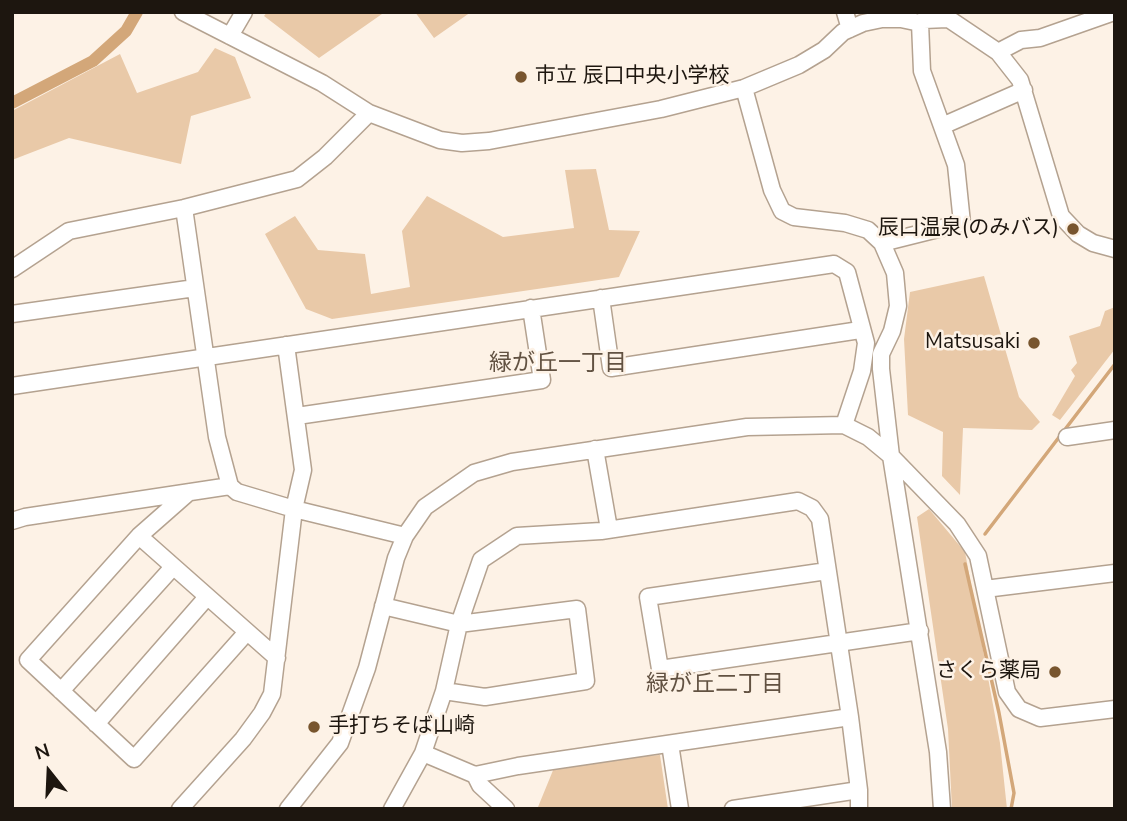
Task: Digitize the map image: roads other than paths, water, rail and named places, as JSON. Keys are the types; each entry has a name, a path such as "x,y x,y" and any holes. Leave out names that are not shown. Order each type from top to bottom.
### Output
{"street":[{"path":"183,12 321,83 369,113 440,140 462,143 489,141 661,109 744,88 799,65 824,50 843,32 863,23 882,19 920,23 943,16 998,52 1020,80 1061,216 1078,234 1093,243 1115,249"},
{"path":"230,36 244,12"},
{"path":"845,12 849,29"},
{"path":"998,52 1021,40 1040,38 1114,12"},
{"path":"882,243 962,223 956,165 922,71 920,23"},
{"path":"744,88 772,190 782,211 794,217 845,223 869,230 882,243 895,272 898,306 892,331 881,354 891,456 938,752 942,809"},
{"path":"942,126 1024,90"},
{"path":"12,269 69,231 184,208 297,179 326,157 369,113"},
{"path":"184,208 217,437 230,486 237,492 294,509 405,536"},
{"path":"12,386 834,264 847,272 866,351 844,425"},
{"path":"12,314 195,288"},
{"path":"601,298 611,368 860,330"},
{"path":"297,416 542,380 531,308"},
{"path":"183,808 243,739 272,694 294,509 303,470 286,345"},
{"path":"288,809 340,743 367,668 396,558 405,536 425,507 474,473 512,463 747,427 844,425 868,437 891,456 957,524 978,556 1007,692 1019,709 1040,719 1115,709"},
{"path":"1068,437 1115,430"},
{"path":"595,449 609,529"},
{"path":"12,521 230,486"},
{"path":"189,492 139,537 28,660 134,759 247,632"},
{"path":"394,808 423,753 444,691 459,624 481,560 499,546 517,536 609,529 798,501 812,508 820,519 850,717 859,809"},
{"path":"139,537 276,658"},
{"path":"61,691 173,566"},
{"path":"827,571 648,597 660,669 920,631"},
{"path":"985,589 1115,573"},
{"path":"96,724 207,597"},
{"path":"383,606 459,624 577,609 586,681 485,697 444,691"},
{"path":"423,753 474,775 517,766 850,717"},
{"path":"670,744 680,809"},
{"path":"474,775 480,785 506,809"},
{"path":"733,809 785,805 859,790"}],"waterway":[{"path":"12,103 93,61 126,31 137,12"},
{"path":"985,534 1115,364"},
{"path":"965,564 999,713 1014,793 1011,809"}],"place":[{"name":"市立 辰口中央小学校","path":"521,77"},
{"name":"辰口温泉(のみバス)","path":"1073,229"},
{"name":"Matsusaki","path":"1034,343"},
{"name":"さくら薬局","path":"1055,672"},
{"name":"手打ちそば山崎","path":"314,727"}],"district":[{"name":"緑が丘一丁目","path":"558,364"},
{"name":"緑が丘二丁目","path":"715,685"}]}
